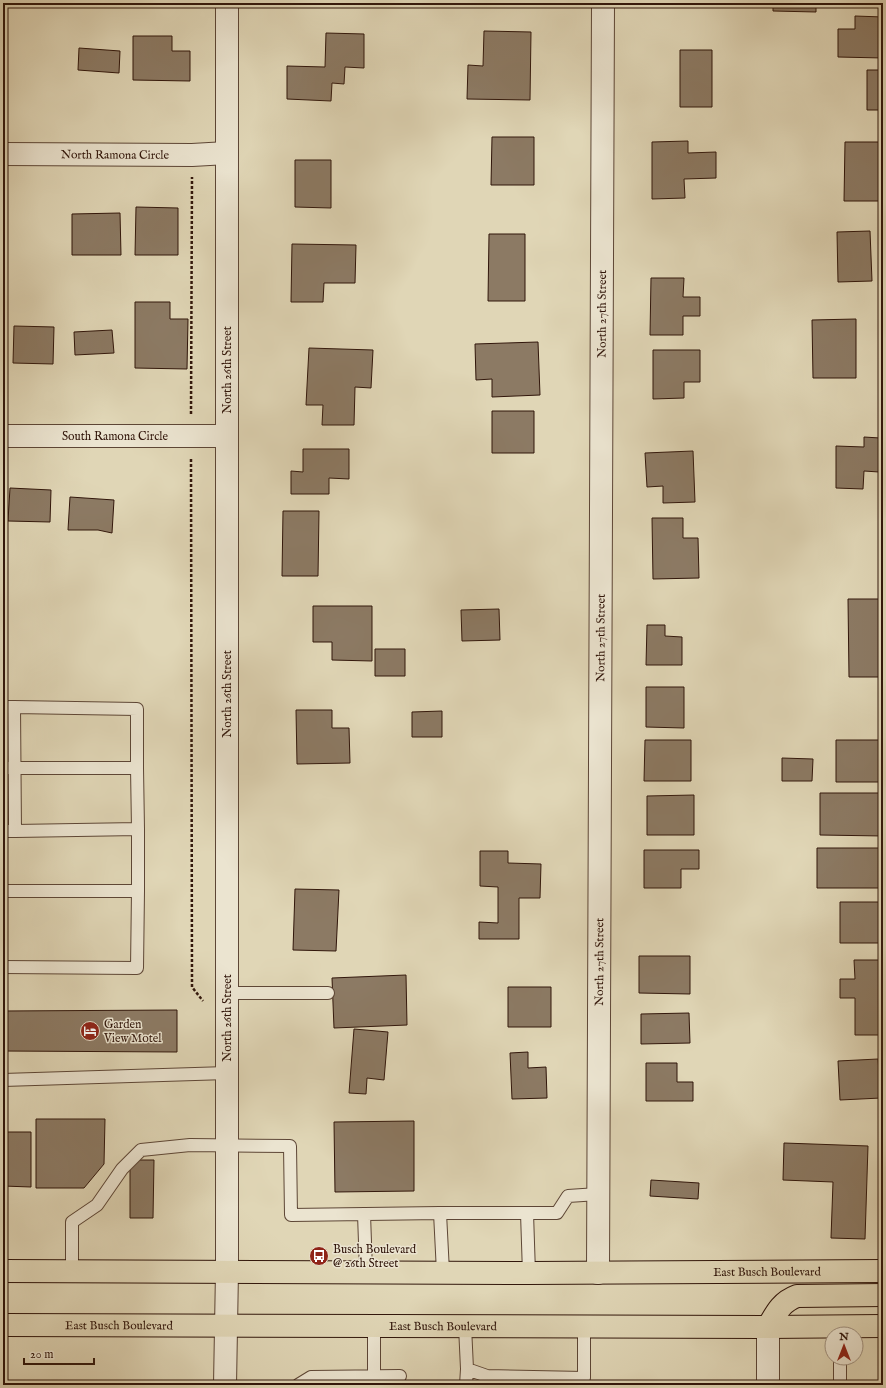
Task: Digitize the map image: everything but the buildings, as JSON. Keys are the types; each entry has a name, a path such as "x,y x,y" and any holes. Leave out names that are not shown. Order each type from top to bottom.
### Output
{"main road":[{"name":"East Busch Boulevard","path":"3,1271 366,1271 529,1273 883,1271"},
{"path":"768,1328 781,1305 787,1300 797,1296 883,1295"},
{"name":"East Busch Boulevard","path":"3,1325 465,1326 824,1330"},
{"name":"East Busch Boulevard","path":"864,1328 883,1326"}],"street":[{"name":"North 26th Street","path":"225,1385 227,1271 227,3"},
{"name":"North 27th Street","path":"598,1273 603,3"},
{"name":"North Ramona Circle","path":"3,154 192,155 227,153"},
{"name":"South Ramona Circle","path":"3,436 227,436"},
{"path":"768,1328 768,1385"}],"lane":[{"path":"3,967 137,968 138,829 137,709 9,707 9,831 138,829"},
{"path":"9,768 137,768"},
{"path":"3,891 138,891"},
{"path":"227,993 328,992"},
{"path":"3,1080 227,1073"},
{"path":"72,1271 72,1222 97,1204 122,1169 141,1150 190,1145 290,1146 291,1215 557,1213 568,1196 598,1194"},
{"path":"527,1213 529,1273"},
{"path":"364,1214 366,1271"},
{"path":"440,1214 443,1272"},
{"path":"374,1326 374,1376"},
{"path":"465,1326 467,1369 466,1385"},
{"path":"467,1369 487,1376 584,1382 584,1327"},
{"path":"840,1366 840,1385"},
{"path":"298,1385 311,1377 400,1376"}],"path":[{"path":"192,155 192,987 206,1005"}],"place":[{"name":"Garden View Motel","path":"90,1031"},
{"name":"Busch Boulevard @ 26th Street","path":"319,1256"}]}
